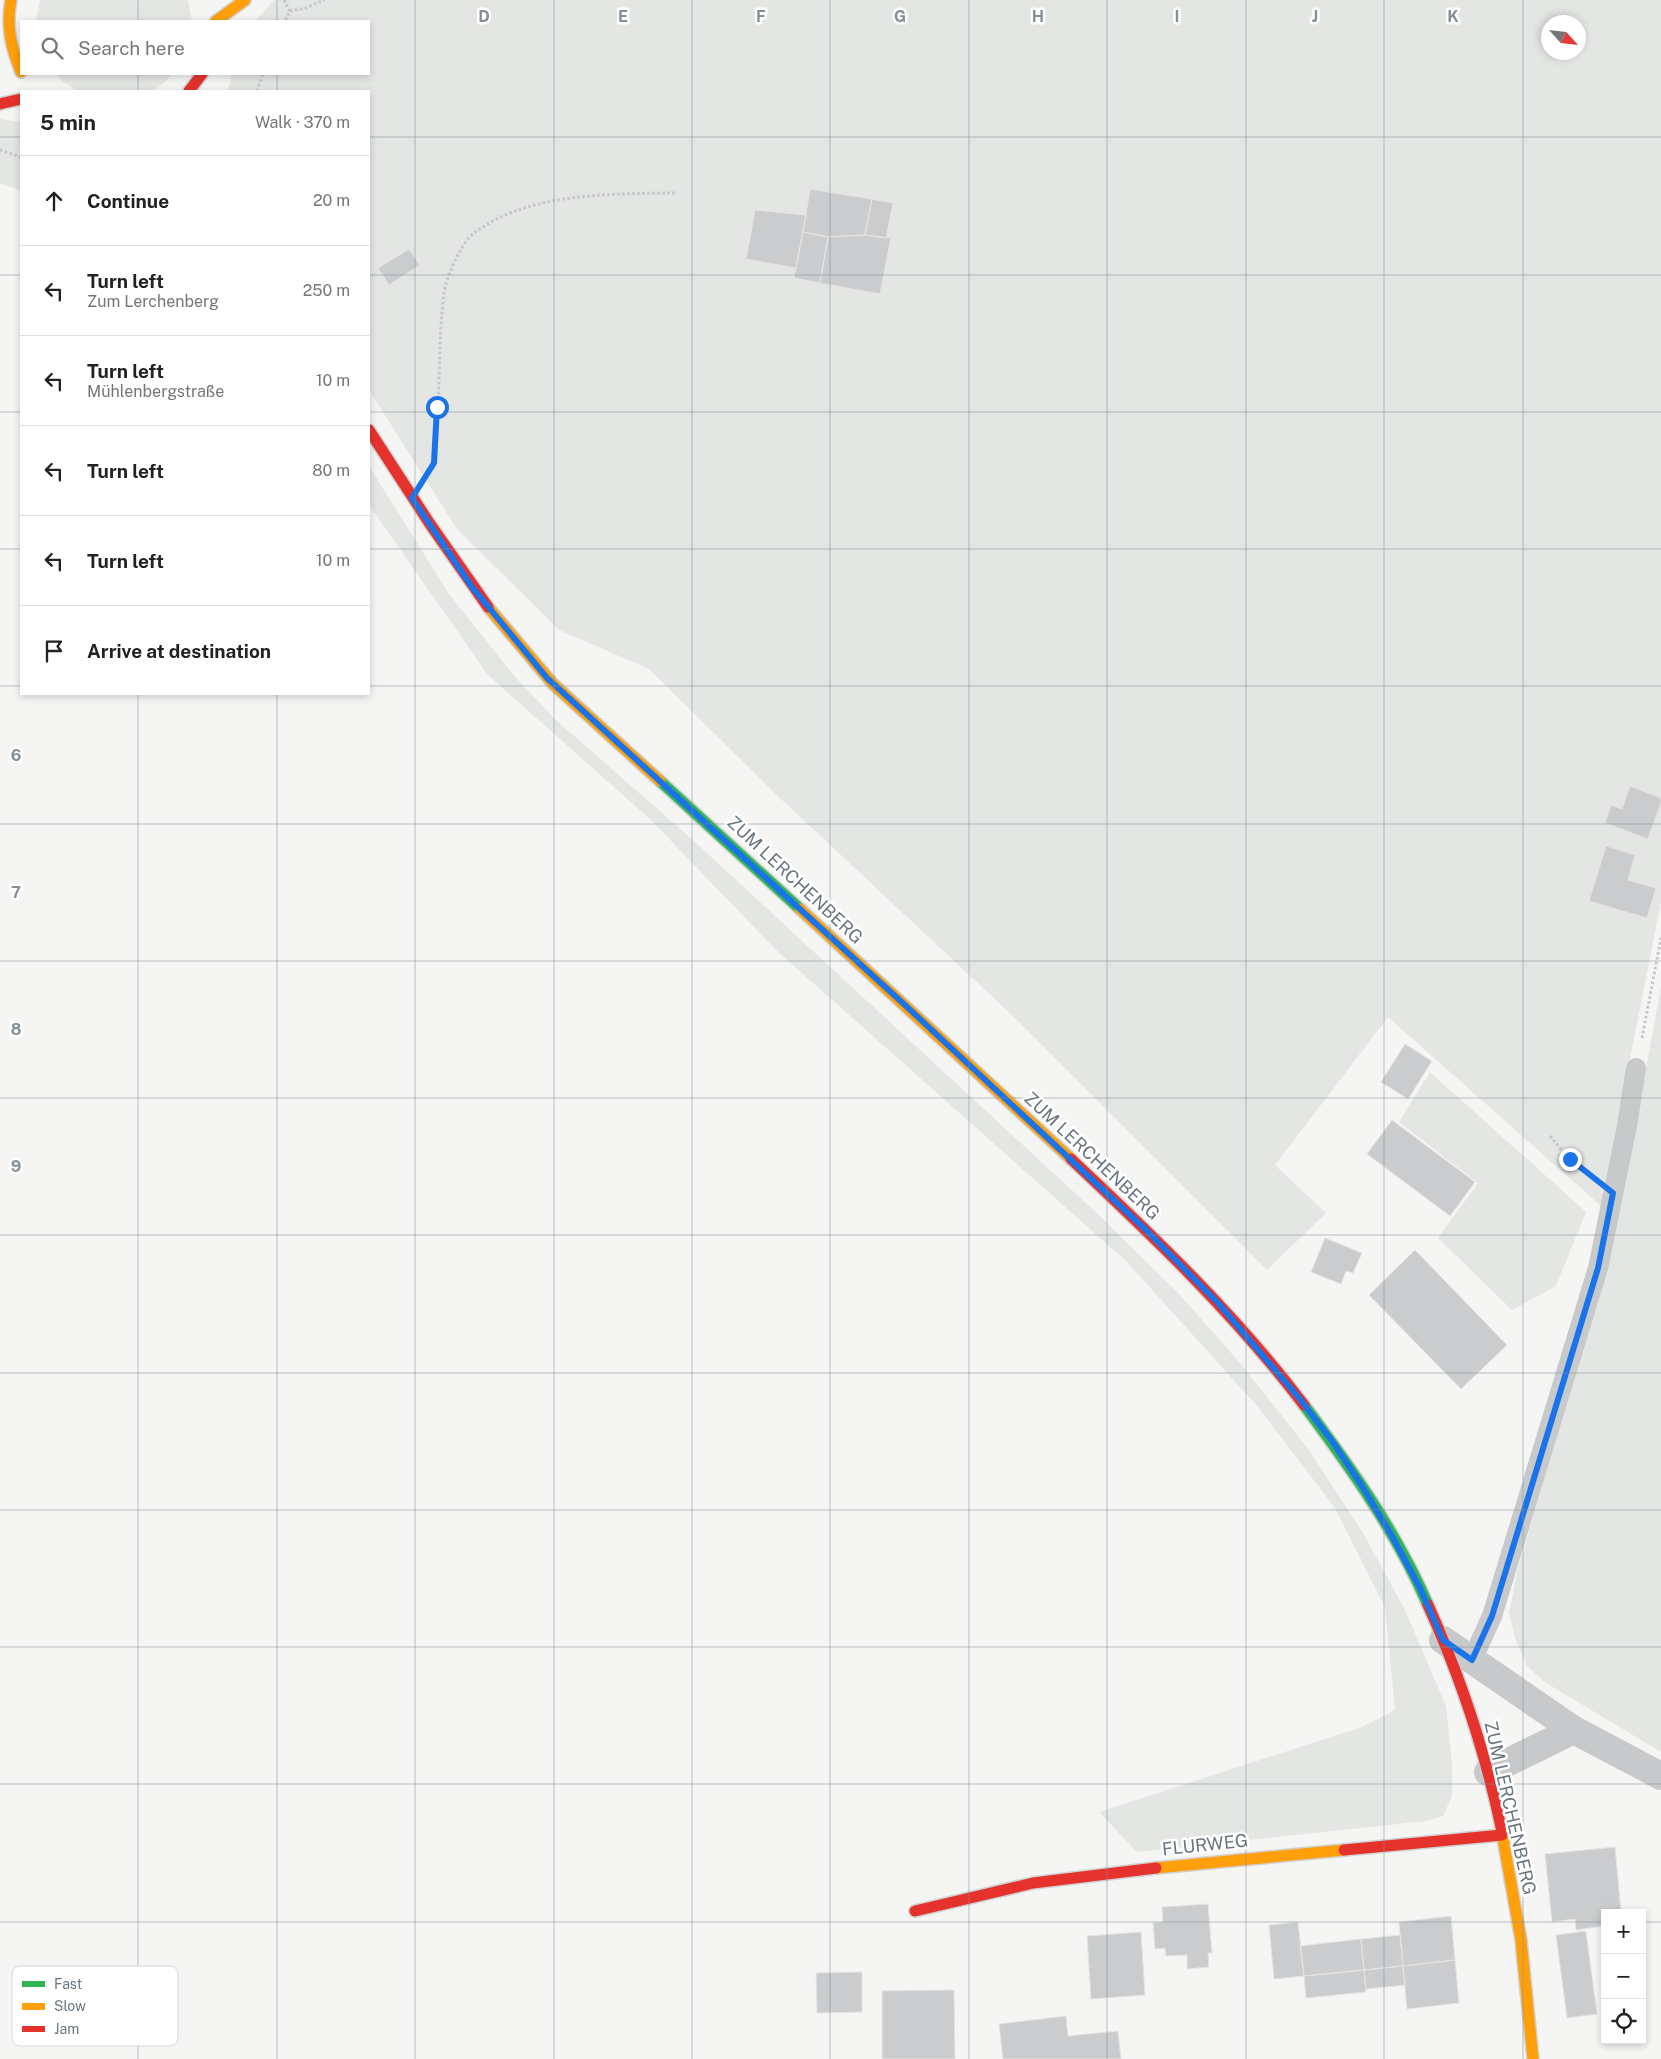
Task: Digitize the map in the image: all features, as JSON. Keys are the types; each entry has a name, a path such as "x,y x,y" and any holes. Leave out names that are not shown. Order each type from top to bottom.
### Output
{"main road":[{"path":"11,0 4,35 20,69"},
{"path":"217,20 245,0"},
{"path":"215,6 216,20"},
{"path":"23,75 30,84"},
{"path":"192,90 201,75"},
{"path":"0,104 20,99"},
{"name":"ZUM LERCHENBERG","path":"370,432 472,587 547,678 920,1019 1145,1229 1219,1304 1299,1398 1362,1486 1420,1588 1443,1640 1470,1710 1488,1772 1502,1835 1519,1929 1533,2059"},
{"name":"FLURWEG","path":"915,1911 1033,1883 1200,1863 1502,1835"}],"street":[{"path":"1443,1640 1574,1730 1661,1776"},
{"path":"1488,1772 1574,1730"}],"lane":[{"path":"1472,1660 1492,1616 1595,1278 1627,1126 1636,1068"}],"path":[{"path":"284,0 290,11"},
{"path":"290,11 306,8 324,0"},
{"path":"286,20 290,11"},
{"path":"257,90 263,75"},
{"path":"0,150 20,158"},
{"path":"412,498 434,463 445,292 453,263 472,234 516,209 598,195 676,193"},
{"path":"1636,1068 1661,938"},
{"path":"1550,1136 1570,1159 1613,1193"}],"shaded area":[{"path":"40,0 188,0 192,20 36,20"},
{"path":"274,0 1661,0 1661,902 1601,1206 1388,1017 1275,1165 1326,1213 1267,1270 1014,1017 781,799 649,669 559,630 457,529 370,392 370,90 228,90 232,75 370,75 370,20 256,20"},
{"path":"57,75 171,75 164,83 152,90 76,90 62,81"},
{"path":"0,119 20,122 20,191 0,183"},
{"path":"370,468 449,594 516,678 556,720 695,842 1103,1219 1179,1294 1240,1363 1309,1450 1363,1533 1405,1610 1446,1706 1452,1764 1452,1796 1443,1816 1426,1821 1137,1852 1099,1812 1362,1727 1395,1710 1385,1607 1335,1508 1258,1407 1126,1261 776,950 651,820 488,675 370,506"},
{"path":"1661,987 1661,1752 1546,1683 1527,1666 1515,1638 1509,1613 1518,1568 1576,1371 1623,1193"},
{"path":"1430,1072 1586,1212 1556,1286 1512,1310 1438,1238 1478,1183 1399,1122"}],"building":[{"path":"810,189 872,199 865,235 828,237 803,232"},
{"path":"872,199 893,203 886,238 865,235"},
{"path":"755,210 806,215 796,268 746,259"},
{"path":"803,232 828,237 820,283 794,278"},
{"path":"865,235 891,238 880,294 820,283 828,237"},
{"path":"409,249 420,265 389,285 378,268"},
{"path":"1630,786 1661,798 1661,803 1648,839 1605,823 1611,805 1622,809"},
{"path":"1606,846 1635,855 1628,880 1656,888 1647,918 1589,901"},
{"path":"1405,1044 1432,1061 1408,1099 1381,1082"},
{"path":"1392,1120 1475,1182 1450,1216 1367,1154"},
{"path":"1325,1238 1362,1253 1353,1273 1346,1271 1341,1284 1311,1272"},
{"path":"1415,1250 1507,1345 1461,1389 1369,1295"},
{"path":"1615,1847 1621,1909 1601,1909 1601,1926 1576,1930 1575,1919 1552,1922 1545,1854"},
{"path":"1208,1904 1212,1953 1208,1953 1209,1967 1187,1969 1187,1955 1166,1956 1165,1948 1155,1949 1153,1923 1163,1922 1162,1907"},
{"path":"1451,1916 1455,1960 1403,1966 1399,1922"},
{"path":"1298,1922 1304,1976 1274,1979 1269,1925"},
{"path":"1586,1931 1597,2014 1567,2018 1556,1935"},
{"path":"1141,1932 1145,1995 1091,1999 1087,1936"},
{"path":"1400,1935 1403,1966 1364,1970 1361,1939"},
{"path":"1361,1939 1364,1970 1304,1976 1300,1946"},
{"path":"1455,1960 1459,2003 1407,2009 1403,1966"},
{"path":"1403,1966 1405,1985 1366,1989 1364,1970"},
{"path":"1364,1970 1366,1992 1306,1998 1304,1976"},
{"path":"862,1972 862,2012 817,2013 816,1973"},
{"path":"954,1990 955,2059 882,2059 882,1991"},
{"path":"1066,2016 1068,2036 1118,2031 1121,2059 1003,2059 999,2024"}],"traffic: fast":[{"path":"660,781 800,909"},
{"path":"1304,1405 1339,1453 1388,1527 1416,1578 1428,1605"}],"traffic: slow":[{"path":"11,0 10,37 20,69"},
{"path":"217,20 245,0"},
{"path":"488,607 553,684 660,781"},
{"path":"800,909 1071,1159"},
{"path":"1501,1827 1521,1940 1533,2059"},
{"path":"1156,1868 1344,1850"}],"traffic: jam":[{"path":"190,90 201,75"},
{"path":"0,104 20,99"},
{"path":"370,432 430,524 488,607"},
{"path":"1071,1159 1193,1277 1250,1339 1304,1405"},
{"path":"1428,1605 1461,1686 1487,1770 1501,1827"},
{"path":"1344,1850 1502,1835"},
{"path":"915,1911 1033,1883 1156,1868"}],"route":[{"path":"437,407 434,463 412,498 472,587 521,649 547,678 594,723 824,930 1145,1229 1219,1304 1299,1398 1332,1441 1392,1536 1420,1588 1443,1640 1472,1660 1492,1616 1598,1268 1613,1193 1570,1159"}]}
